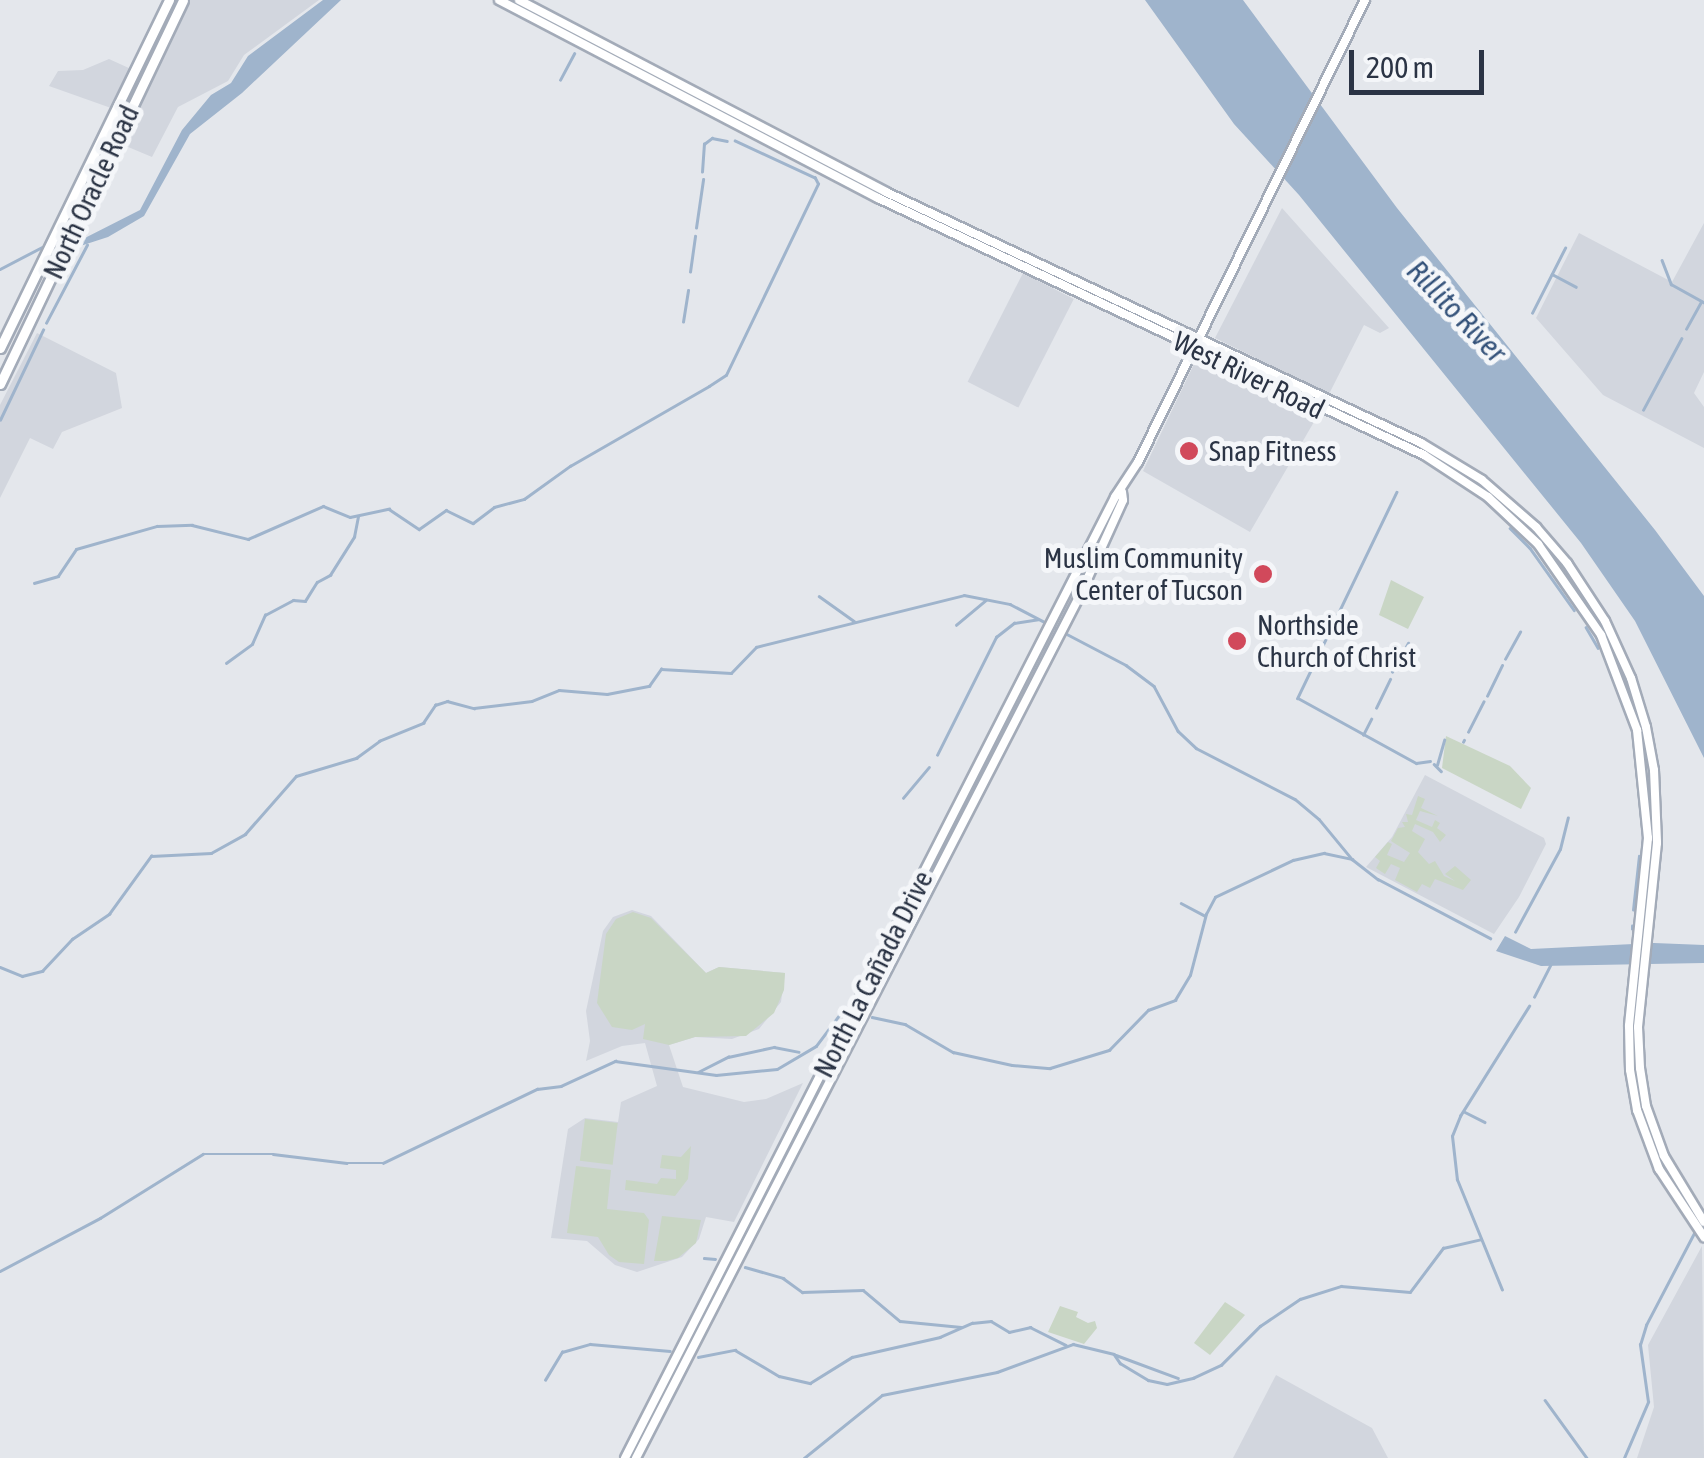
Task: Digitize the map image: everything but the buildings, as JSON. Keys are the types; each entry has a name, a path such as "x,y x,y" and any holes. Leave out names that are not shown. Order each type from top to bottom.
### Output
{"highway":[{"name":"North Oracle Road","path":"0,348 169,0"},
{"name":"North Oracle Road","path":"0,384 183,0"}],"main road":[{"name":"West River Road","path":"499,0 854,186 1442,454 1491,487 1547,540 1598,609 1631,678 1652,759 1652,843 1638,1026 1644,1093 1668,1166 1699,1221 1703,1236"},
{"name":"West River Road","path":"519,0 873,185 1197,344"},
{"name":"North La Cañada Drive","path":"625,1458 1054,634 1064,627 1118,512 1122,492 1365,0"},
{"name":"North La Cañada Drive","path":"636,1458 1054,634 1054,622 1116,497 1122,492"}],"shaded area":[{"path":"190,0 319,0 244,55 228,81 178,107 152,157 121,144"},
{"path":"109,59 131,69 111,108 49,86 58,71 83,70"},
{"path":"1282,208 1389,328 1380,333 1364,325 1329,394 1215,338"},
{"path":"1704,223 1704,372 1694,393 1704,407 1704,448 1603,395 1536,318 1579,233 1672,282"},
{"path":"1023,273 1074,299 1018,408 968,382"},
{"path":"37,333 116,373 122,408 62,432 53,449 30,438 0,498 0,405"},
{"path":"1205,360 1318,415 1250,532 1143,471 1194,364"},
{"path":"1425,775 1544,838 1546,844 1519,897 1494,934 1366,867 1392,837"},
{"path":"632,910 651,916 706,973 719,967 785,973 781,1002 759,1029 732,1039 695,1037 669,1045 683,1087 744,1102 766,1099 803,1083 734,1222 706,1217 699,1239 682,1257 637,1272 615,1265 587,1241 551,1238 568,1129 585,1118 618,1122 621,1102 657,1086 645,1043 622,1046 586,1061 590,1041 586,1011 603,931 613,917"},
{"path":"1702,1246 1704,1458 1637,1458 1654,1407 1648,1345"},
{"path":"1276,1375 1372,1428 1388,1458 1233,1458"}],"green space":[{"path":"1391,580 1424,597 1408,629 1379,615"},
{"path":"1446,736 1510,766 1531,788 1521,809 1442,768"},
{"path":"1418,796 1425,799 1421,808 1438,816 1420,811 1416,820 1432,827 1435,820 1440,823 1437,828 1446,835 1440,842 1433,832 1415,824 1412,831 1425,839 1418,852 1429,864 1435,861 1444,876 1455,881 1445,874 1455,866 1471,880 1463,890 1435,879 1430,888 1422,884 1417,892 1395,880 1400,868 1391,864 1385,874 1376,868 1380,861 1375,857 1388,842 1392,844 1387,855 1404,862 1410,853 1391,841 1398,828 1405,827 1402,822 1408,822 1406,814 1412,815"},
{"path":"633,912 651,918 706,973 719,967 785,973 784,990 774,1013 746,1036 695,1037 669,1045 643,1039 645,1024 632,1030 612,1027 597,1003 606,934 616,919"},
{"path":"585,1119 618,1123 613,1165 580,1161"},
{"path":"691,1146 688,1179 675,1196 625,1190 626,1180 657,1184 661,1178 676,1179 676,1170 660,1168 662,1155 681,1157"},
{"path":"576,1166 611,1170 607,1209 644,1213 649,1220 644,1264 619,1262 609,1255 598,1237 567,1233"},
{"path":"662,1216 701,1220 696,1243 678,1258 654,1261"},
{"path":"1225,1302 1245,1315 1210,1355 1194,1343"},
{"path":"1060,1306 1078,1312 1076,1317 1088,1323 1095,1321 1097,1328 1084,1344 1048,1332"}],"water":[{"path":"323,0 341,0 242,93 190,134 144,216 108,237 71,249 75,243 140,210 182,130 211,95 231,83 248,56"},
{"name":"Rillito River","path":"1145,0 1243,0 1397,208 1704,596 1704,758 1635,621 1581,543 1299,195 1234,124"},
{"path":"1505,936 1531,949 1654,943 1704,945 1704,963 1541,966 1496,951"}],"waterway":[{"path":"560,80 574,54"},
{"path":"702,172 704,144 712,138 727,141"},
{"path":"34,583 58,576 76,549 157,526 192,525 248,539 323,506 350,517 389,509 419,529 446,510 473,523 494,507 524,499 570,466 709,386 726,375 818,184 815,178 735,141"},
{"path":"696,228 703,180"},
{"path":"690,272 695,236"},
{"path":"46,323 87,245"},
{"path":"0,269 42,247"},
{"path":"1532,313 1565,248"},
{"path":"1662,260 1671,284 1704,302"},
{"path":"1552,274 1576,287"},
{"path":"683,322 688,290"},
{"path":"1686,329 1701,302"},
{"path":"0,420 43,330"},
{"path":"1643,410 1681,339"},
{"path":"1397,492 1298,698 1416,763 1430,761"},
{"path":"226,663 252,644 265,615 293,600 305,601 317,582 330,575 354,537 358,516"},
{"path":"1510,528 1530,548 1574,610"},
{"path":"0,967 22,976 42,971 72,939 109,914 151,856 211,853 245,834 296,776 356,758 379,741 423,723 435,705 447,701 474,708 532,701 559,690 607,694 649,686 661,669 731,673 756,647 964,595 1010,604 1058,629"},
{"path":"819,596 854,621"},
{"path":"956,625 986,600"},
{"path":"937,755 996,637 1014,623 1038,619"},
{"path":"1586,627 1598,648"},
{"path":"1505,659 1520,632"},
{"path":"1065,633 1126,665 1154,686 1178,731 1196,748 1295,799 1319,819 1352,859"},
{"path":"1392,672 1408,643"},
{"path":"1487,696 1502,665"},
{"path":"1376,708 1390,679"},
{"path":"1468,732 1483,702"},
{"path":"1363,735 1371,719"},
{"path":"1437,765 1444,740"},
{"path":"1434,764 1441,771"},
{"path":"903,798 929,767"},
{"path":"1515,932 1560,849 1568,818"},
{"path":"872,1017 905,1024 953,1052 1012,1065 1050,1068 1109,1050 1148,1010 1175,1000 1190,975 1206,914 1215,897 1293,860 1324,853 1352,859 1378,879 1490,938"},
{"path":"1633,910 1639,856"},
{"path":"1181,903 1205,916"},
{"path":"1534,997 1551,963"},
{"path":"1502,1290 1457,1180 1452,1136 1460,1116 1529,1006"},
{"path":"0,1271 100,1218 203,1154 273,1154 346,1163 383,1163 537,1089 561,1086 615,1061 716,1075 777,1069 816,1046 843,1010"},
{"path":"698,1072 728,1057 774,1047 799,1052"},
{"path":"1465,1112 1485,1122"},
{"path":"1624,1458 1648,1402 1640,1345 1646,1325 1701,1220"},
{"path":"804,1458 882,1395 997,1372 1073,1344 1114,1354 1120,1363 1148,1380 1167,1384 1193,1378 1221,1365 1260,1326 1300,1299 1341,1286 1410,1292 1443,1248 1481,1239"},
{"path":"704,1258 715,1259"},
{"path":"745,1267 783,1278 802,1292 863,1290 900,1321 961,1327"},
{"path":"698,1357 735,1350 779,1376 810,1383 852,1357 940,1337 972,1323 991,1321 1009,1332 1030,1327 1066,1345"},
{"path":"545,1380 562,1352 590,1344 670,1351"},
{"path":"1116,1355 1178,1378"},
{"path":"1545,1400 1587,1458"}],"place":[{"name":"Snap Fitness","path":"1189,451"},
{"name":"Muslim Community Center of Tucson","path":"1263,574"},
{"name":"Northside Church of Christ","path":"1237,641"}]}
